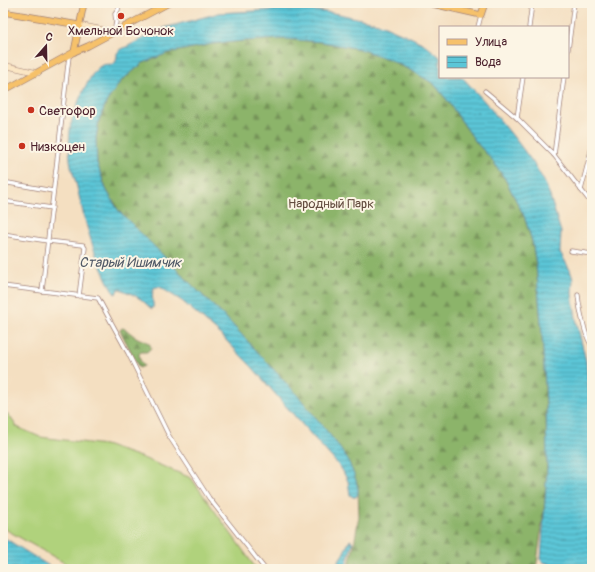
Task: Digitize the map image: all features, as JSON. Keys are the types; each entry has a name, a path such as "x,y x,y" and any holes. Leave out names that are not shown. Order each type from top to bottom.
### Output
{"main road":[{"path":"74,52 84,3"},
{"path":"3,91 74,52 169,3"},
{"path":"428,3 481,15 485,3"},
{"path":"3,12 79,25"},
{"path":"77,36 79,43 83,45 92,44"}],"street":[{"path":"79,25 114,32 116,22 115,14 118,10 119,3"},
{"path":"529,26 532,3"},
{"path":"569,42 574,3"},
{"path":"478,26 481,15"},
{"path":"42,291 69,56 74,52"},
{"path":"3,65 38,73"},
{"path":"517,118 523,78"},
{"path":"554,155 564,78"},
{"path":"485,91 517,118 554,155 592,204"},
{"path":"582,190 592,147"},
{"path":"3,182 54,191"},
{"path":"3,201 52,208"},
{"path":"3,234 83,245 85,248 79,296"},
{"path":"571,251 592,254"},
{"path":"3,286 98,298 128,353 169,436 209,498 264,569"},
{"path":"578,295 585,329 592,345"}],"green space":[{"name":"Народный Парк","path":"284,39 322,42 359,49 388,59 434,84 505,179 524,216 532,241 536,265 546,403 547,468 544,511 536,569 348,569 359,516 358,488 300,399 230,322 118,210 106,189 97,163 96,139 99,120 107,101 121,81 143,63 168,53 212,44"},
{"path":"122,328 126,329 134,336 150,345 151,348 147,352 141,352 139,354 140,360 144,366 139,368 120,330"},
{"path":"3,413 8,414 17,427 40,437 105,445 143,458 191,478 255,567 253,569 75,569 3,528"}],"water":[{"name":"Старый Ишимчик","path":"287,9 312,10 339,14 378,23 408,36 424,44 439,56 439,78 463,78 486,103 534,164 549,193 561,232 560,252 570,270 573,279 572,294 577,324 586,361 592,427 592,563 590,569 552,569 551,565 541,560 547,468 546,403 536,265 532,241 524,216 505,179 492,160 476,142 447,100 434,84 414,72 388,59 359,49 322,42 284,39 212,44 168,53 143,63 121,81 107,101 99,120 96,139 97,163 106,189 118,210 230,322 300,398 335,441 348,460 358,488 358,494 356,497 350,495 348,481 341,468 253,368 218,332 182,301 160,287 155,287 152,295 152,309 139,298 120,289 118,289 116,294 114,293 96,255 83,214 71,167 69,145 72,119 82,93 92,75 102,65 114,63 117,58 117,53 120,50 164,28 219,13"},
{"path":"3,537 54,569 3,569"},
{"path":"350,540 353,542 345,569 333,569 343,554"}],"place":[{"name":"Хмельной Бочонок","path":"121,16"},
{"name":"Светофор","path":"31,110"},
{"name":"Низкоцен","path":"22,146"}]}
